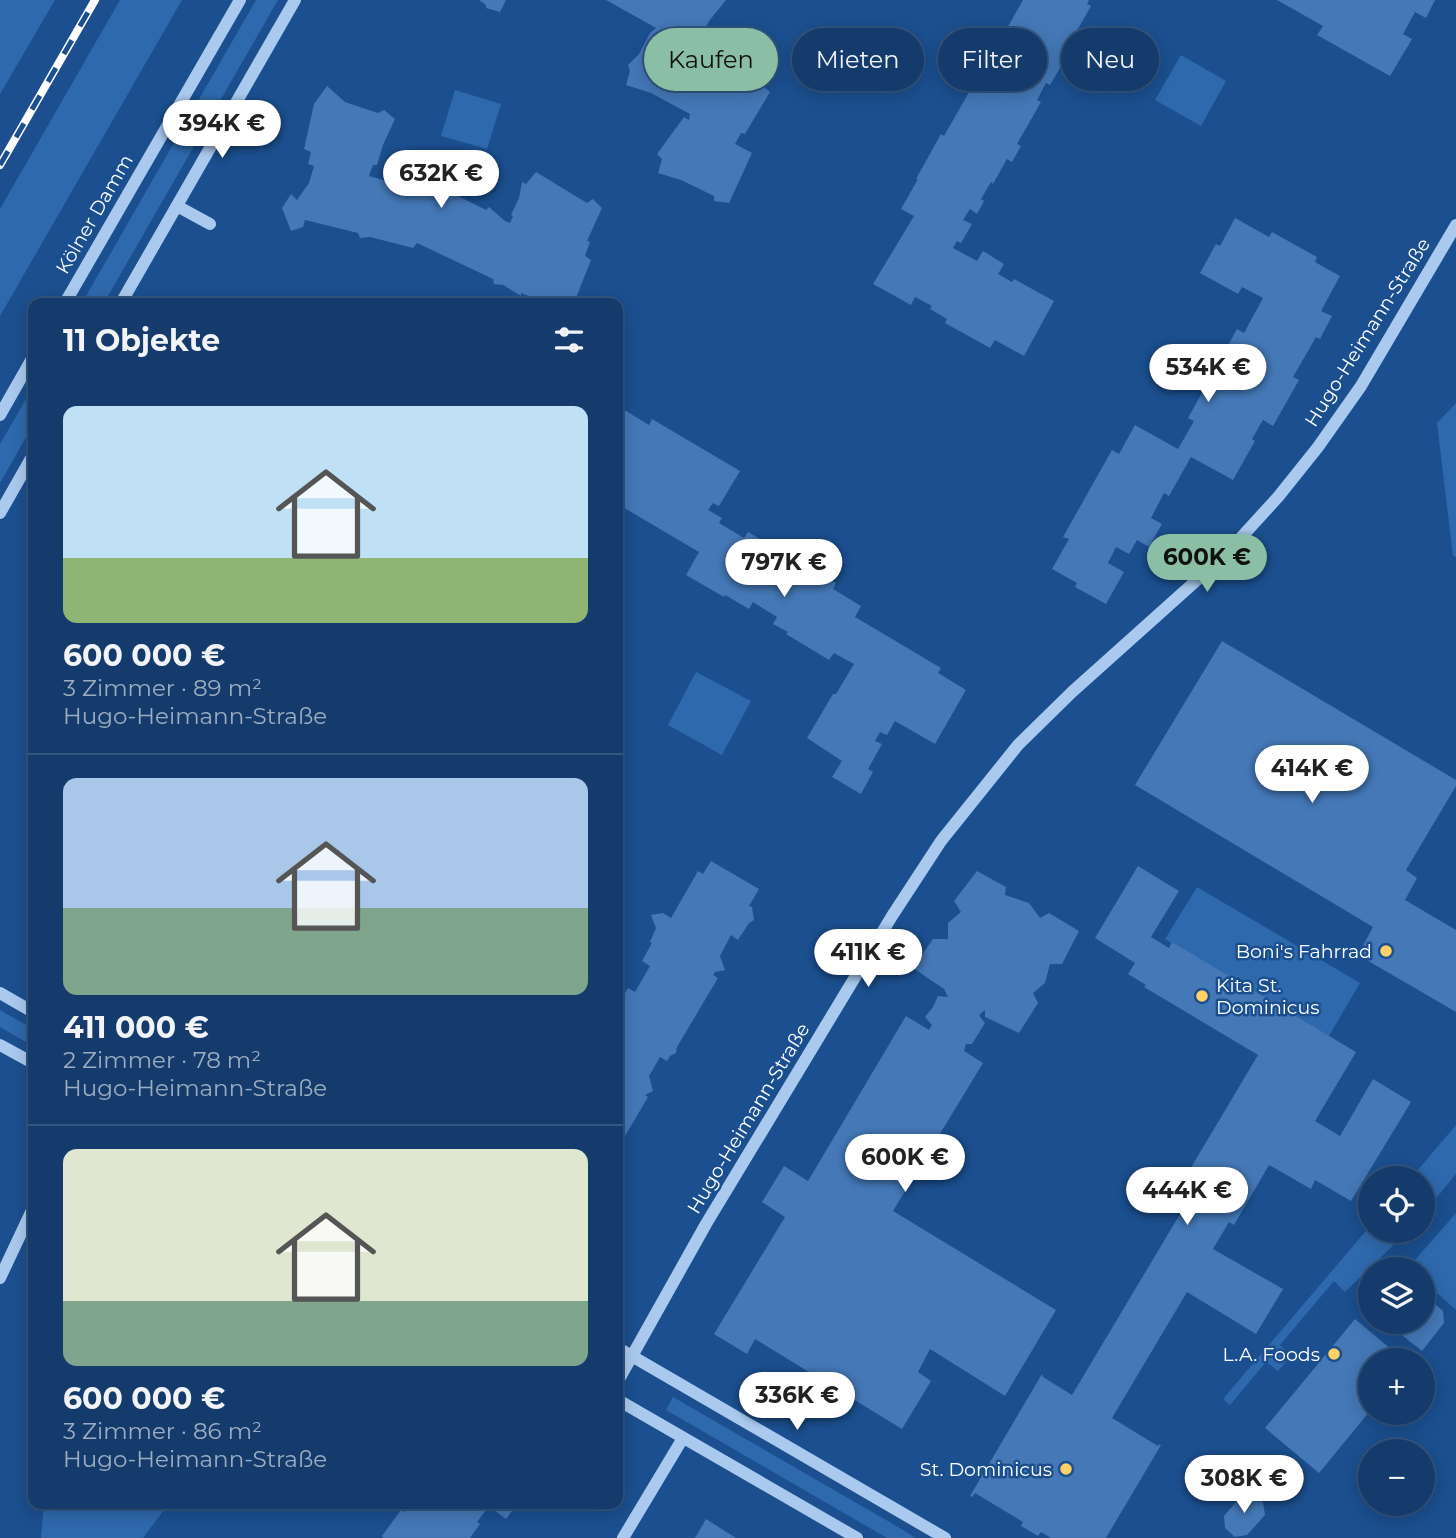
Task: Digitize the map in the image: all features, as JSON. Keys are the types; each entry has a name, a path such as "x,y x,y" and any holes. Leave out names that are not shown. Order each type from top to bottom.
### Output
{"street":[{"name":"Kölner Damm","path":"68,298 240,0"},
{"path":"124,298 295,0"},
{"path":"177,206 209,224"},
{"name":"Hugo-Heimann-Straße","path":"623,1372 706,1224 892,916 941,841 1018,744 1226,554 1278,498 1355,395 1456,225"},
{"path":"0,415 28,366"},
{"path":"0,513 28,464"},
{"path":"0,993 28,1009"},
{"path":"0,1045 28,1060"},
{"path":"0,1278 28,1219"},
{"path":"623,1351 945,1538"},
{"path":"623,1403 857,1538"},
{"path":"623,1538 683,1438"}],"shaded area":[{"path":"0,0 55,0 0,94"},
{"path":"120,0 182,0 0,316 0,209"},
{"path":"256,0 278,0 107,298 85,298"},
{"path":"1181,55 1226,81 1201,126 1155,100"},
{"path":"455,90 501,104 487,149 441,136"},
{"path":"28,396 28,434 0,483 0,444"},
{"path":"1456,403 1456,557 1453,556 1437,423"},
{"path":"696,672 751,701 722,755 668,725"},
{"path":"1197,887 1360,983 1329,1036 1165,939"},
{"path":"0,1010 28,1026 28,1043 0,1027"},
{"path":"1456,1125 1456,1174 1435,1199 1435,1166 1421,1166"},
{"path":"1456,1213 1456,1310 1435,1291 1435,1257 1418,1257 1430,1243 1435,1243 1435,1237"},
{"path":"1358,1240 1358,1243 1396,1243 1381,1257 1358,1257 1358,1279 1345,1292 1334,1281 1280,1345 1291,1356 1278,1371 1266,1362 1230,1405 1223,1399"},
{"path":"673,1397 916,1538 887,1538 666,1410"},
{"path":"43,1509 165,1509 143,1538 41,1538"}],"building":[{"path":"479,0 506,0 500,12 486,8"},
{"path":"606,0 726,0 706,28 656,28"},
{"path":"1023,0 1089,0 1087,4 1091,6 1079,28 1061,28 1061,66 1050,85 1047,84 1047,28 1007,28"},
{"path":"1277,0 1435,0 1426,18 1415,12 1403,34 1412,39 1390,76 1317,35 1323,26"},
{"path":"644,44 644,91 626,85 630,71 628,65"},
{"path":"327,86 345,102 378,113 384,110 395,119 377,165 373,165 369,176 424,192 426,188 436,196 436,201 443,204 450,192 486,210 489,207 510,223 522,182 526,184 536,172 587,203 593,199 602,208 587,241 590,242 585,256 591,260 576,298 534,298 521,293 521,296 503,285 494,284 493,279 417,243 413,248 370,237 360,238 358,233 305,220 303,227 291,231 282,208 291,194 297,200 309,183 314,166 308,164 311,152 304,149 314,104"},
{"path":"645,91 770,92 745,134 741,133 735,144 752,153 729,203 714,201 714,196 681,180 658,173 662,159 657,154 684,117 689,120 690,114"},
{"path":"970,91 1042,91 1037,100 1041,102 1017,144 1021,146 1012,162 1007,159 993,184 991,182 981,199 984,201 977,214 970,209 963,220 972,224 961,243 957,241 953,248 977,261 983,251 1004,264 998,274 1012,282 1014,279 1054,301 1024,356 995,340 990,348 945,323 947,319 930,309 932,306 915,297 911,305 873,284 914,216 901,209 941,134 944,136"},
{"path":"1235,218 1269,237 1272,232 1317,257 1315,262 1340,276 1321,311 1332,316 1320,339 1316,337 1293,377 1299,380 1273,426 1263,420 1252,439 1255,441 1233,480 1191,457 1169,496 1164,493 1151,518 1162,524 1149,547 1137,540 1129,554 1116,547 1108,563 1124,572 1106,604 1075,587 1077,583 1052,569 1069,539 1063,537 1112,450 1119,454 1135,425 1178,449 1194,421 1188,418 1237,329 1244,333 1263,298 1242,287 1238,294 1200,273 1216,244 1220,246"},
{"path":"623,409 649,425 652,419 740,471 719,506 713,503 708,510 722,518 719,523 744,538 748,532 836,583 833,589 861,606 855,617 941,668 938,673 966,690 935,744 895,721 887,735 880,732 875,741 882,744 868,769 873,772 861,794 832,777 842,761 807,738 854,664 834,653 829,660 786,634 788,632 773,624 777,617 753,602 749,609 686,575 699,552 623,507"},
{"path":"1222,641 1456,780 1456,786 1406,870 1417,878 1405,900 1456,930 1456,1012 1358,955 1373,927 1135,785"},
{"path":"711,861 759,889 749,906 752,907 754,920 738,940 731,935 720,956 725,970 713,975 718,978 676,1053 667,1061 660,1057 649,1076 653,1091 645,1095 648,1097 623,1140 623,997 628,988 635,992 650,966 642,961 652,943 650,942 656,928 651,915 663,913 671,918 698,871 703,874"},
{"path":"1138,866 1179,891 1151,937 1169,948 1172,942 1356,1052 1315,1121 1340,1136 1373,1079 1411,1102 1372,1166 1358,1166 1358,1189 1351,1201 1315,1180 1311,1189 1269,1165 1234,1225 1229,1222 1213,1249 1283,1289 1256,1334 1187,1292 1112,1418 1158,1446 1161,1445 1106,1538 1051,1538 1041,1532 1038,1536 1021,1526 1023,1522 975,1493 970,1496 1042,1374 1072,1395 1189,1199 1177,1191 1258,1055 1144,987 1146,985 1128,974 1135,963 1095,938"},
{"path":"977,871 1006,887 1005,895 1029,903 1040,918 1049,913 1079,931 1062,964 1050,964 1045,983 1033,993 1038,1003 1019,1033 985,1017 985,1010 979,1015 985,1023 972,1044 966,1044 964,1051 983,1063 893,1211 1056,1310 1005,1396 930,1349 918,1372 931,1381 902,1429 755,1339 747,1354 714,1334 785,1217 762,1202 784,1166 808,1181 906,1016 929,1030 932,1025 925,1017 938,996 948,997 944,989 913,968 933,939 948,939 948,923 961,912 954,901"},
{"path":"1435,1304 1443,1311 1444,1323 1424,1348 1418,1348 1401,1334 1435,1334"},
{"path":"1355,1319 1358,1322 1358,1334 1373,1334 1390,1348 1358,1348 1358,1425 1319,1473 1265,1428"},
{"path":"1253,1494 1263,1502 1265,1515 1247,1535 1235,1537 1225,1528 1224,1516 1242,1495"},
{"path":"407,1509 487,1509 470,1538 383,1538 401,1510 405,1512"},
{"path":"493,1509 514,1509 506,1519"},
{"path":"706,1519 736,1538 695,1538"}],"railway":[{"path":"0,165 95,0"}],"place":[{"name":"Boni's Fahrrad","path":"1386,951"},
{"name":"Kita St. Dominicus","path":"1202,996"},
{"name":"L.A. Foods","path":"1334,1354"},
{"name":"St. Dominicus","path":"1066,1469"}]}
